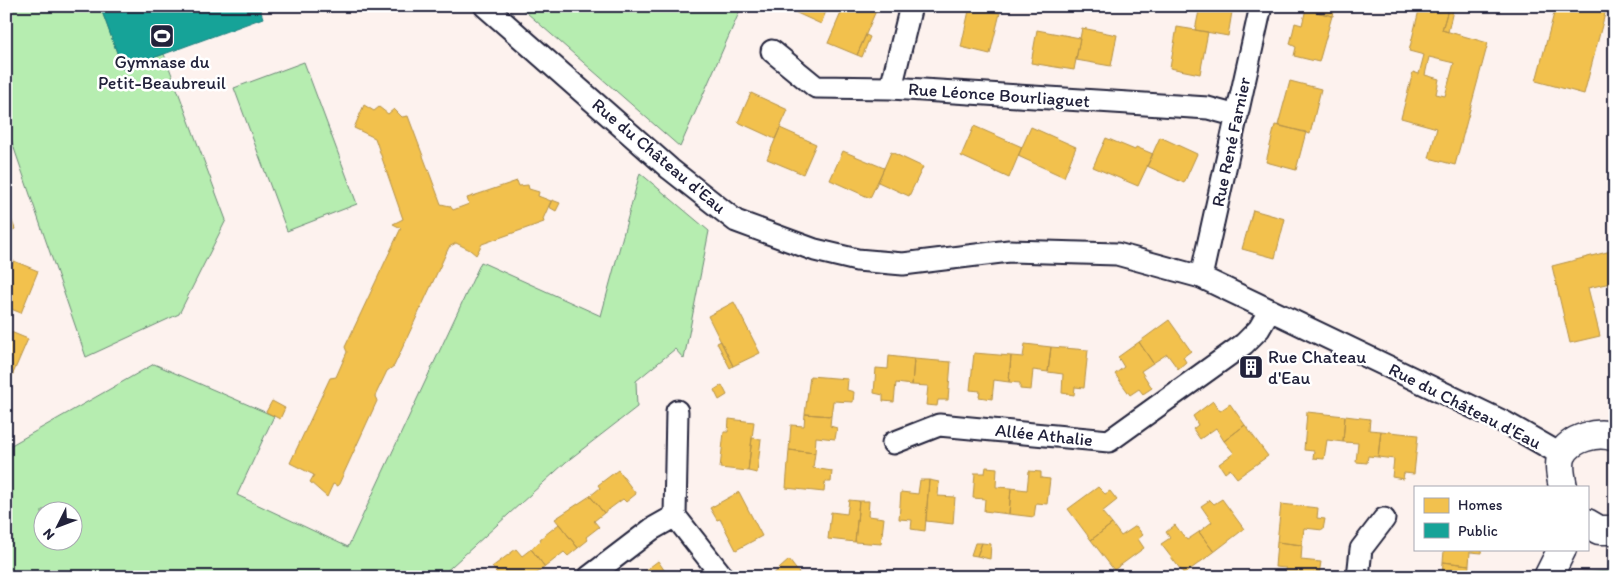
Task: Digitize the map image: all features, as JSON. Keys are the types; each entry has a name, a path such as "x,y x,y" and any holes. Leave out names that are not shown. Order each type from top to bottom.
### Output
{"street":[{"name":"Rue du Château d'Eau","path":"485,6 670,169 736,221 815,250 857,260 903,264 1009,251 1117,254 1201,277 1506,423 1562,455"},
{"path":"891,88 911,6"},
{"name":"Rue René Farnier","path":"1201,277 1260,6"},
{"name":"Rue Léonce Bourliaguet","path":"772,51 816,87 891,88 1208,108 1237,116"},
{"name":"Allée Athalie","path":"893,443 939,425 1108,441 1244,344 1259,329 1270,310"},
{"path":"677,411 676,516 723,577"},
{"path":"1563,486 1560,473 1562,455 1574,442 1604,433 1615,437"},
{"path":"589,577 652,528 676,516"},
{"path":"1358,577 1361,549 1384,519"},
{"path":"1588,524 1599,530 1615,530"},
{"path":"1548,577 1562,550"}],"green space":[{"path":"6,6 100,6 123,69 164,54 226,220 179,314 86,357 6,125"},
{"path":"519,6 742,6 680,147"},
{"path":"304,62 357,204 287,231 234,88"},
{"path":"640,173 709,231 684,359 675,349 636,381 637,407 566,462 440,577 17,577 6,567 6,448 154,364 274,416 237,495 348,547 481,262 601,316"},
{"path":"1610,571 1615,574 1615,577 1579,577 1582,573"}],"building: Homes":[{"path":"791,6 828,6 821,24 790,10"},
{"path":"844,6 878,6 857,55 828,43"},
{"path":"970,6 1000,13 990,54 961,47"},
{"path":"1200,6 1233,6 1228,36 1195,30"},
{"path":"1304,6 1335,6 1333,16 1303,9"},
{"path":"1420,6 1449,6 1442,30 1488,43 1455,165 1429,158 1437,128 1401,118 1413,72 1419,74 1424,55 1409,51","holes":["1429,57 1454,63 1445,96 1436,94 1439,79 1425,75"]},
{"path":"1449,6 1454,6 1448,32 1442,30"},
{"path":"1556,6 1607,6 1584,94 1536,81"},
{"path":"1306,9 1332,16 1319,62 1294,56 1296,47 1290,44 1295,23 1302,25"},
{"path":"1177,27 1208,32 1200,74 1170,68"},
{"path":"1082,28 1117,35 1111,66 1076,60"},
{"path":"1037,30 1080,38 1074,70 1031,63"},
{"path":"866,35 870,37 862,57 857,55"},
{"path":"1290,81 1321,89 1310,134 1278,125"},
{"path":"751,93 788,110 775,139 738,122"},
{"path":"364,105 374,111 379,107 388,114 394,109 402,117 408,116 441,204 450,206 453,210 469,204 467,198 517,181 519,186 528,185 529,189 539,192 538,196 551,201 543,219 544,222 482,244 476,255 456,243 449,247 394,366 387,371 375,396 377,401 338,486 333,484 327,497 310,482 314,475 290,463 330,378 336,377 347,352 345,347 401,228 393,224 403,219 375,138 354,128"},
{"path":"1275,125 1306,132 1296,170 1266,162"},
{"path":"974,126 1022,147 1009,178 961,156"},
{"path":"1031,127 1076,147 1064,177 1018,156"},
{"path":"780,128 816,144 803,174 767,159"},
{"path":"1160,137 1197,154 1184,183 1147,166"},
{"path":"1106,138 1135,150 1136,147 1153,154 1138,186 1093,167"},
{"path":"843,151 884,168 870,198 830,180"},
{"path":"891,152 923,167 909,196 878,182"},
{"path":"552,200 560,203 556,211 549,207"},
{"path":"6,205 15,229 6,233"},
{"path":"1253,210 1285,219 1275,258 1242,249"},
{"path":"1615,250 1615,282 1588,288 1600,336 1570,343 1552,266"},
{"path":"14,261 38,271 21,313 6,307 6,278"},
{"path":"734,302 760,353 733,366 708,316"},
{"path":"1169,320 1191,351 1183,357 1186,362 1178,369 1167,354 1153,363 1139,342"},
{"path":"6,330 28,339 12,376 6,373"},
{"path":"721,341 733,366 730,368 717,343"},
{"path":"1139,342 1153,363 1141,371 1152,388 1143,394 1139,389 1130,395 1115,374 1124,367 1118,357"},
{"path":"1025,344 1051,347 1048,372 1033,370 1031,390 1020,389 1020,383 1009,382 1011,356 1023,357"},
{"path":"1051,347 1088,350 1084,388 1075,387 1074,395 1062,393 1063,374 1048,372"},
{"path":"974,353 1011,356 1009,382 994,380 992,399 979,397 980,391 970,390"},
{"path":"889,356 914,359 912,385 896,383 894,402 883,401 883,395 874,393 876,368 888,369"},
{"name":"Rue Chateau d'Eau","path":"1253,358 1260,368 1251,376 1242,366"},
{"path":"914,359 951,362 948,400 938,400 937,406 926,405 928,386 912,385"},
{"path":"810,376 848,379 847,390 854,392 853,402 833,401 831,416 805,414"},
{"path":"722,385 727,395 719,400 714,390"},
{"path":"272,401 285,408 280,419 266,412"},
{"path":"1213,401 1220,411 1230,404 1245,425 1224,441 1216,428 1200,439 1193,429 1198,425 1193,416"},
{"path":"1307,412 1345,416 1343,442 1327,440 1324,459 1313,458 1314,451 1304,450"},
{"path":"805,414 831,416 830,426 837,428 835,439 816,437 815,453 789,450 791,425 804,426"},
{"path":"1345,416 1370,419 1369,430 1381,431 1378,457 1368,456 1367,463 1356,462 1358,443 1343,442"},
{"path":"729,419 754,422 748,471 720,468 724,432 728,432"},
{"path":"1245,425 1268,456 1237,478 1230,469 1225,473 1219,464 1234,453 1224,441"},
{"path":"1381,431 1418,435 1414,474 1404,473 1403,479 1392,477 1394,459 1378,457"},
{"path":"752,438 761,439 757,473 748,471"},
{"path":"789,450 815,453 813,468 832,471 831,482 825,482 824,492 786,488"},
{"path":"986,467 997,468 996,487 1011,488 1009,514 984,511 985,499 973,498 975,473 985,473"},
{"path":"618,470 636,494 626,502 623,499 604,513 590,496 600,488 598,485"},
{"path":"1029,471 1041,472 1041,478 1050,479 1047,504 1036,503 1034,517 1009,514 1011,488 1027,490"},
{"path":"920,480 929,480 925,531 911,529 912,520 899,519 901,492 918,494"},
{"path":"929,480 939,482 938,496 955,497 953,524 926,521"},
{"path":"1098,487 1105,494 1110,491 1117,500 1102,512 1112,524 1091,540 1068,509"},
{"path":"739,492 762,536 736,550 720,519 717,520 710,508"},
{"path":"590,496 604,513 594,521 599,527 586,537 588,540 578,548 555,519"},
{"path":"1222,499 1244,529 1214,552 1199,532 1212,522 1201,506 1210,500 1214,504"},
{"path":"849,500 859,501 855,542 828,539 831,512 847,514"},
{"path":"859,501 869,501 868,516 884,518 881,544 855,542"},
{"path":"1281,504 1318,508 1317,518 1325,519 1323,530 1304,528 1302,545 1277,542"},
{"path":"559,524 578,548 568,556 564,552 545,567 531,549"},
{"path":"1112,524 1121,536 1136,526 1143,535 1138,539 1144,548 1114,570 1091,540"},
{"path":"1175,525 1187,540 1199,532 1214,552 1184,574 1161,544 1170,538 1166,532"},
{"path":"1277,542 1302,545 1301,560 1321,562 1319,574 1313,573 1312,577 1286,577 1286,568 1275,567"},
{"path":"975,543 982,543 977,556 971,555"},
{"path":"982,543 991,544 990,559 977,556"},
{"path":"516,549 522,556 531,549 545,567 532,577 500,577 492,567"},
{"path":"1441,550 1482,550 1482,553 1470,552 1469,565 1443,562 1444,551"},
{"path":"789,560 802,577 770,577"},
{"path":"658,561 669,577 645,577 642,573"},
{"path":"1443,562 1469,565 1468,577 1442,577"}],"building: Public":[{"name":"Gymnase du Petit-Beaubreuil","path":"100,6 259,6 263,18 123,69"}],"place":[{"name":"Gymnase du Petit-Beaubreuil","path":"162,36"},
{"name":"Rue Chateau d'Eau","path":"1251,367"}]}
